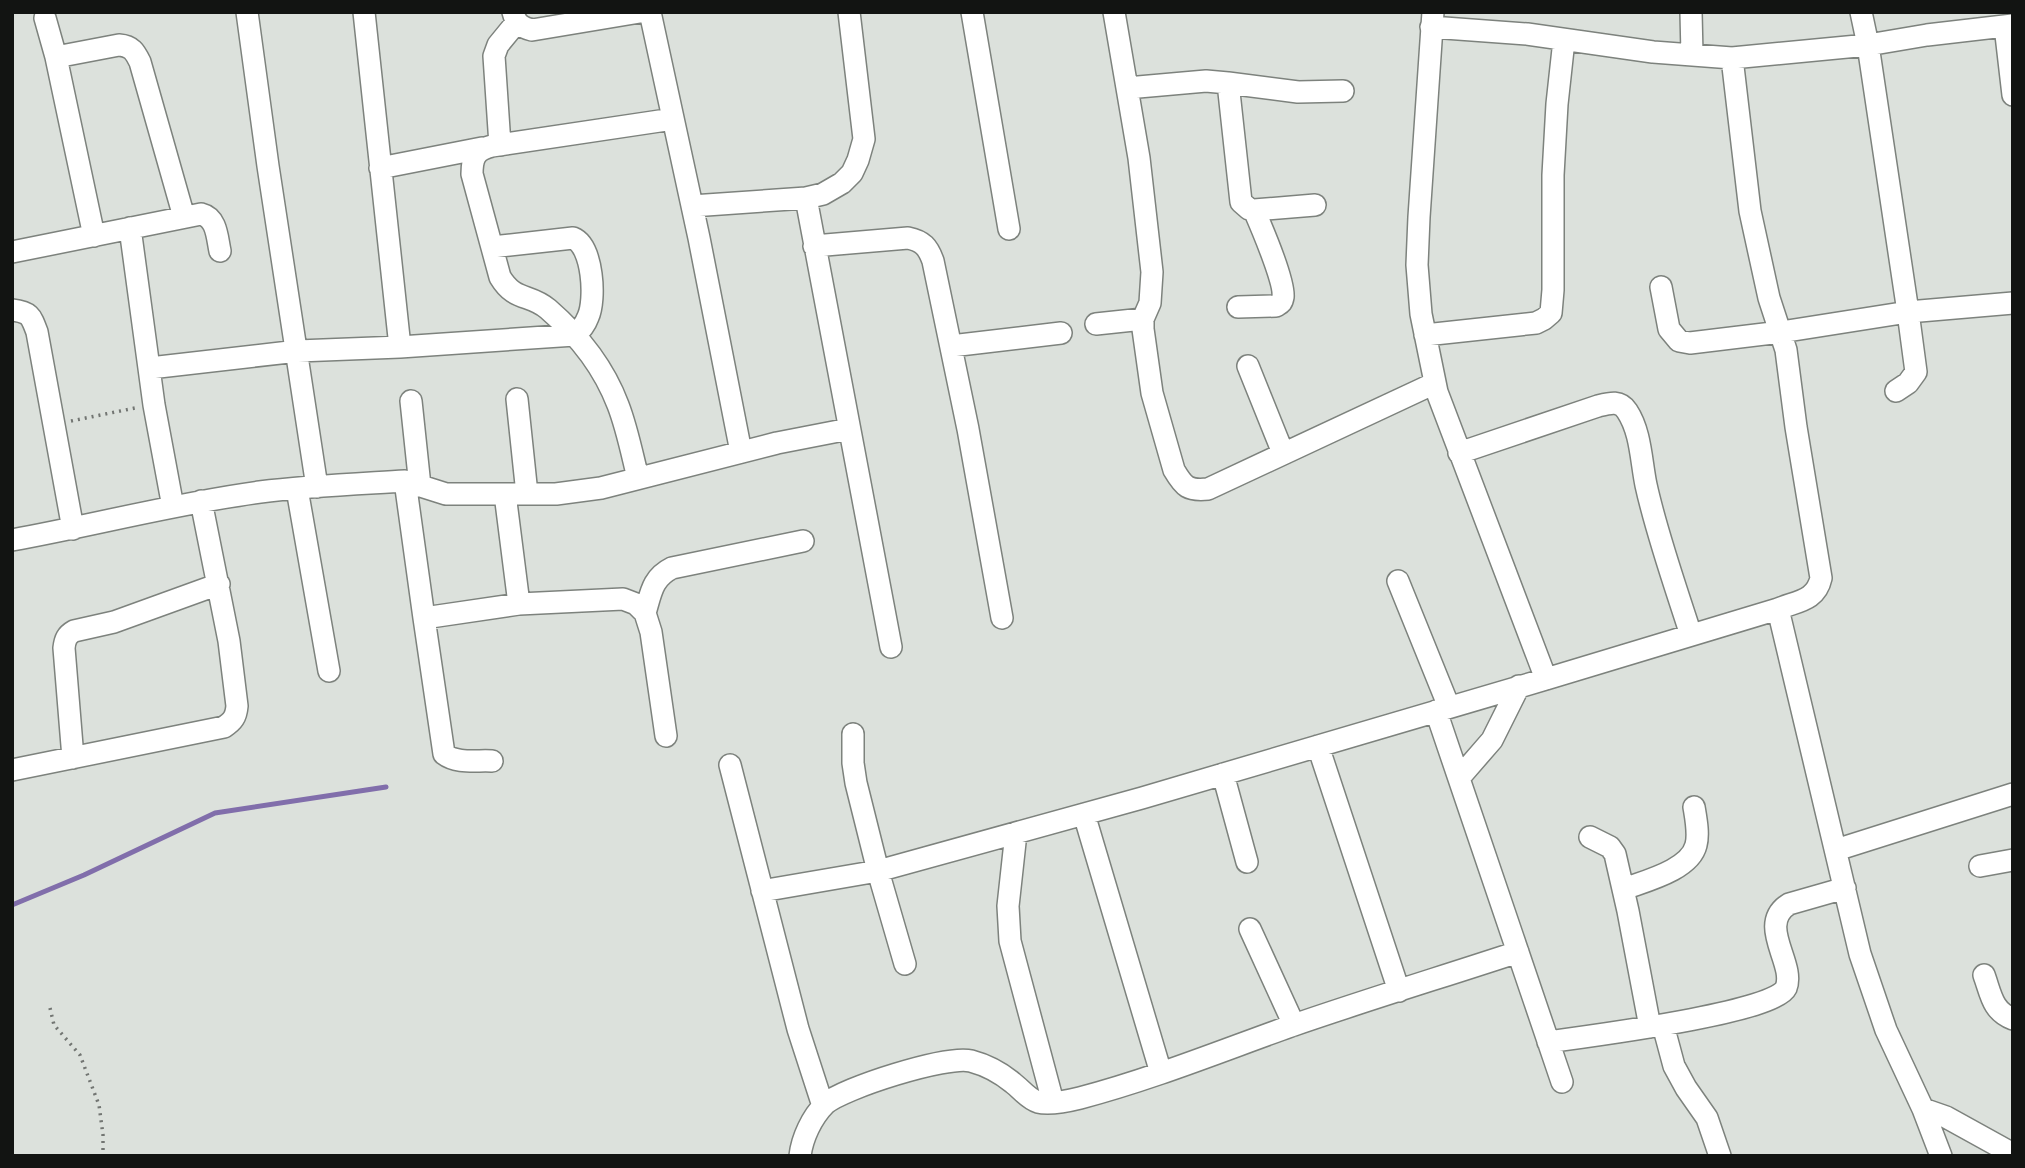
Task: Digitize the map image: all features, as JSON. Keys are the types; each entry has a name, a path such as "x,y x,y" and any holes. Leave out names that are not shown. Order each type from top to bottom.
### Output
{"street":[{"path":"247,12 298,351 307,488 329,671"},
{"path":"364,12 400,347"},
{"path":"491,147 494,56 514,17 522,27 532,30 564,18 640,12"},
{"path":"650,12 741,452"},
{"path":"692,206 806,198 823,194 842,183 852,173 864,139 849,12"},
{"path":"972,12 1009,229"},
{"path":"1114,12 1147,214 1152,272 1150,303 1143,319 1143,329 1153,393 1174,470 1180,481 1187,488 1208,489 1283,453 1438,395"},
{"path":"1691,12 1692,55"},
{"path":"1861,12 1916,372 1908,383 1896,391"},
{"path":"45,18 56,57 94,236"},
{"path":"1546,679 1438,395 1424,335 1417,265 1432,20 1653,52 1732,58 1868,45 1927,35 1972,21 2009,25 2013,95"},
{"path":"1424,335 1536,323 1550,313 1553,290 1555,128 1564,40"},
{"path":"56,57 119,45 135,51 184,217"},
{"path":"762,891 878,871 1084,814 1546,679 1778,609 1814,595 1821,578 1786,350 1769,298 1750,211 1732,58"},
{"path":"1128,88 1206,81 1298,92 1343,91"},
{"path":"1228,83 1239,197 1245,206 1254,209 1315,205"},
{"path":"380,168 673,118"},
{"path":"491,147 475,155 472,174 500,277 509,290 533,299 547,308 575,335 598,365 619,407 638,478"},
{"path":"806,198 891,647"},
{"path":"1238,307 1276,306 1283,297 1283,288 1268,242 1254,209"},
{"path":"12,252 201,214 211,218 214,224 219,251"},
{"path":"130,228 154,405 173,507"},
{"path":"150,368 298,351 575,335 582,329 592,303 592,285 587,255 578,240 573,238 492,247"},
{"path":"814,246 908,238 920,240 928,249 951,346 1002,618"},
{"path":"1661,287 1669,329 1679,341 1690,343 1908,312 2013,303"},
{"path":"12,310 29,314 37,331 73,529"},
{"path":"1096,324 1143,319"},
{"path":"951,346 1061,332"},
{"path":"1248,366 1283,453"},
{"path":"517,399 527,494"},
{"path":"411,401 413,483 424,618 444,754 460,760 492,761"},
{"path":"1460,453 1598,406 1612,403 1627,410 1637,436 1646,485 1691,635"},
{"path":"12,540 201,502 307,488 413,483 446,494 556,494 601,488 777,443 849,429"},
{"path":"505,494 519,604"},
{"path":"12,770 224,727 232,722 237,706 229,641 201,502"},
{"path":"645,613 655,581 662,573 673,568 803,541"},
{"path":"1398,581 1443,709 1459,778 1562,1082"},
{"path":"73,758 64,648 69,634 114,622 219,584"},
{"path":"424,618 519,604 623,599 636,604 645,613 651,632 666,736"},
{"path":"1778,609 1870,989 1941,1156"},
{"path":"1459,778 1492,740 1519,687"},
{"path":"853,734 856,783 905,964"},
{"path":"1318,746 1399,991"},
{"path":"730,765 798,1029 823,1106"},
{"path":"1223,774 1247,862"},
{"path":"1836,850 2013,794"},
{"path":"1624,889 1686,862 1696,845 1694,807"},
{"path":"1084,814 1161,1073"},
{"path":"1016,833 1007,906 1010,941 1053,1102"},
{"path":"1590,837 1610,846 1615,854 1657,1026 1674,1066 1707,1118 1720,1156"},
{"path":"1980,866 2013,860"},
{"path":"1548,1042 1657,1026 1752,1005 1780,994 1786,988 1787,979 1776,918 1789,904 1845,888"},
{"path":"1250,929 1294,1025"},
{"path":"800,1156 801,1145 823,1106 834,1097 901,1073 946,1061 968,1060 991,1068 1039,1102 1078,1098 1161,1073 1294,1025 1518,952"},
{"path":"1984,975 1993,1002 2001,1014 2013,1019"},
{"path":"1923,1109 1946,1117 2013,1154"}],"path":[{"path":"55,424 154,405"},
{"path":"50,1008 54,1025 80,1055 99,1105 103,1156"}],"waterway":[{"path":"12,905 84,875 215,813 386,787"}]}
